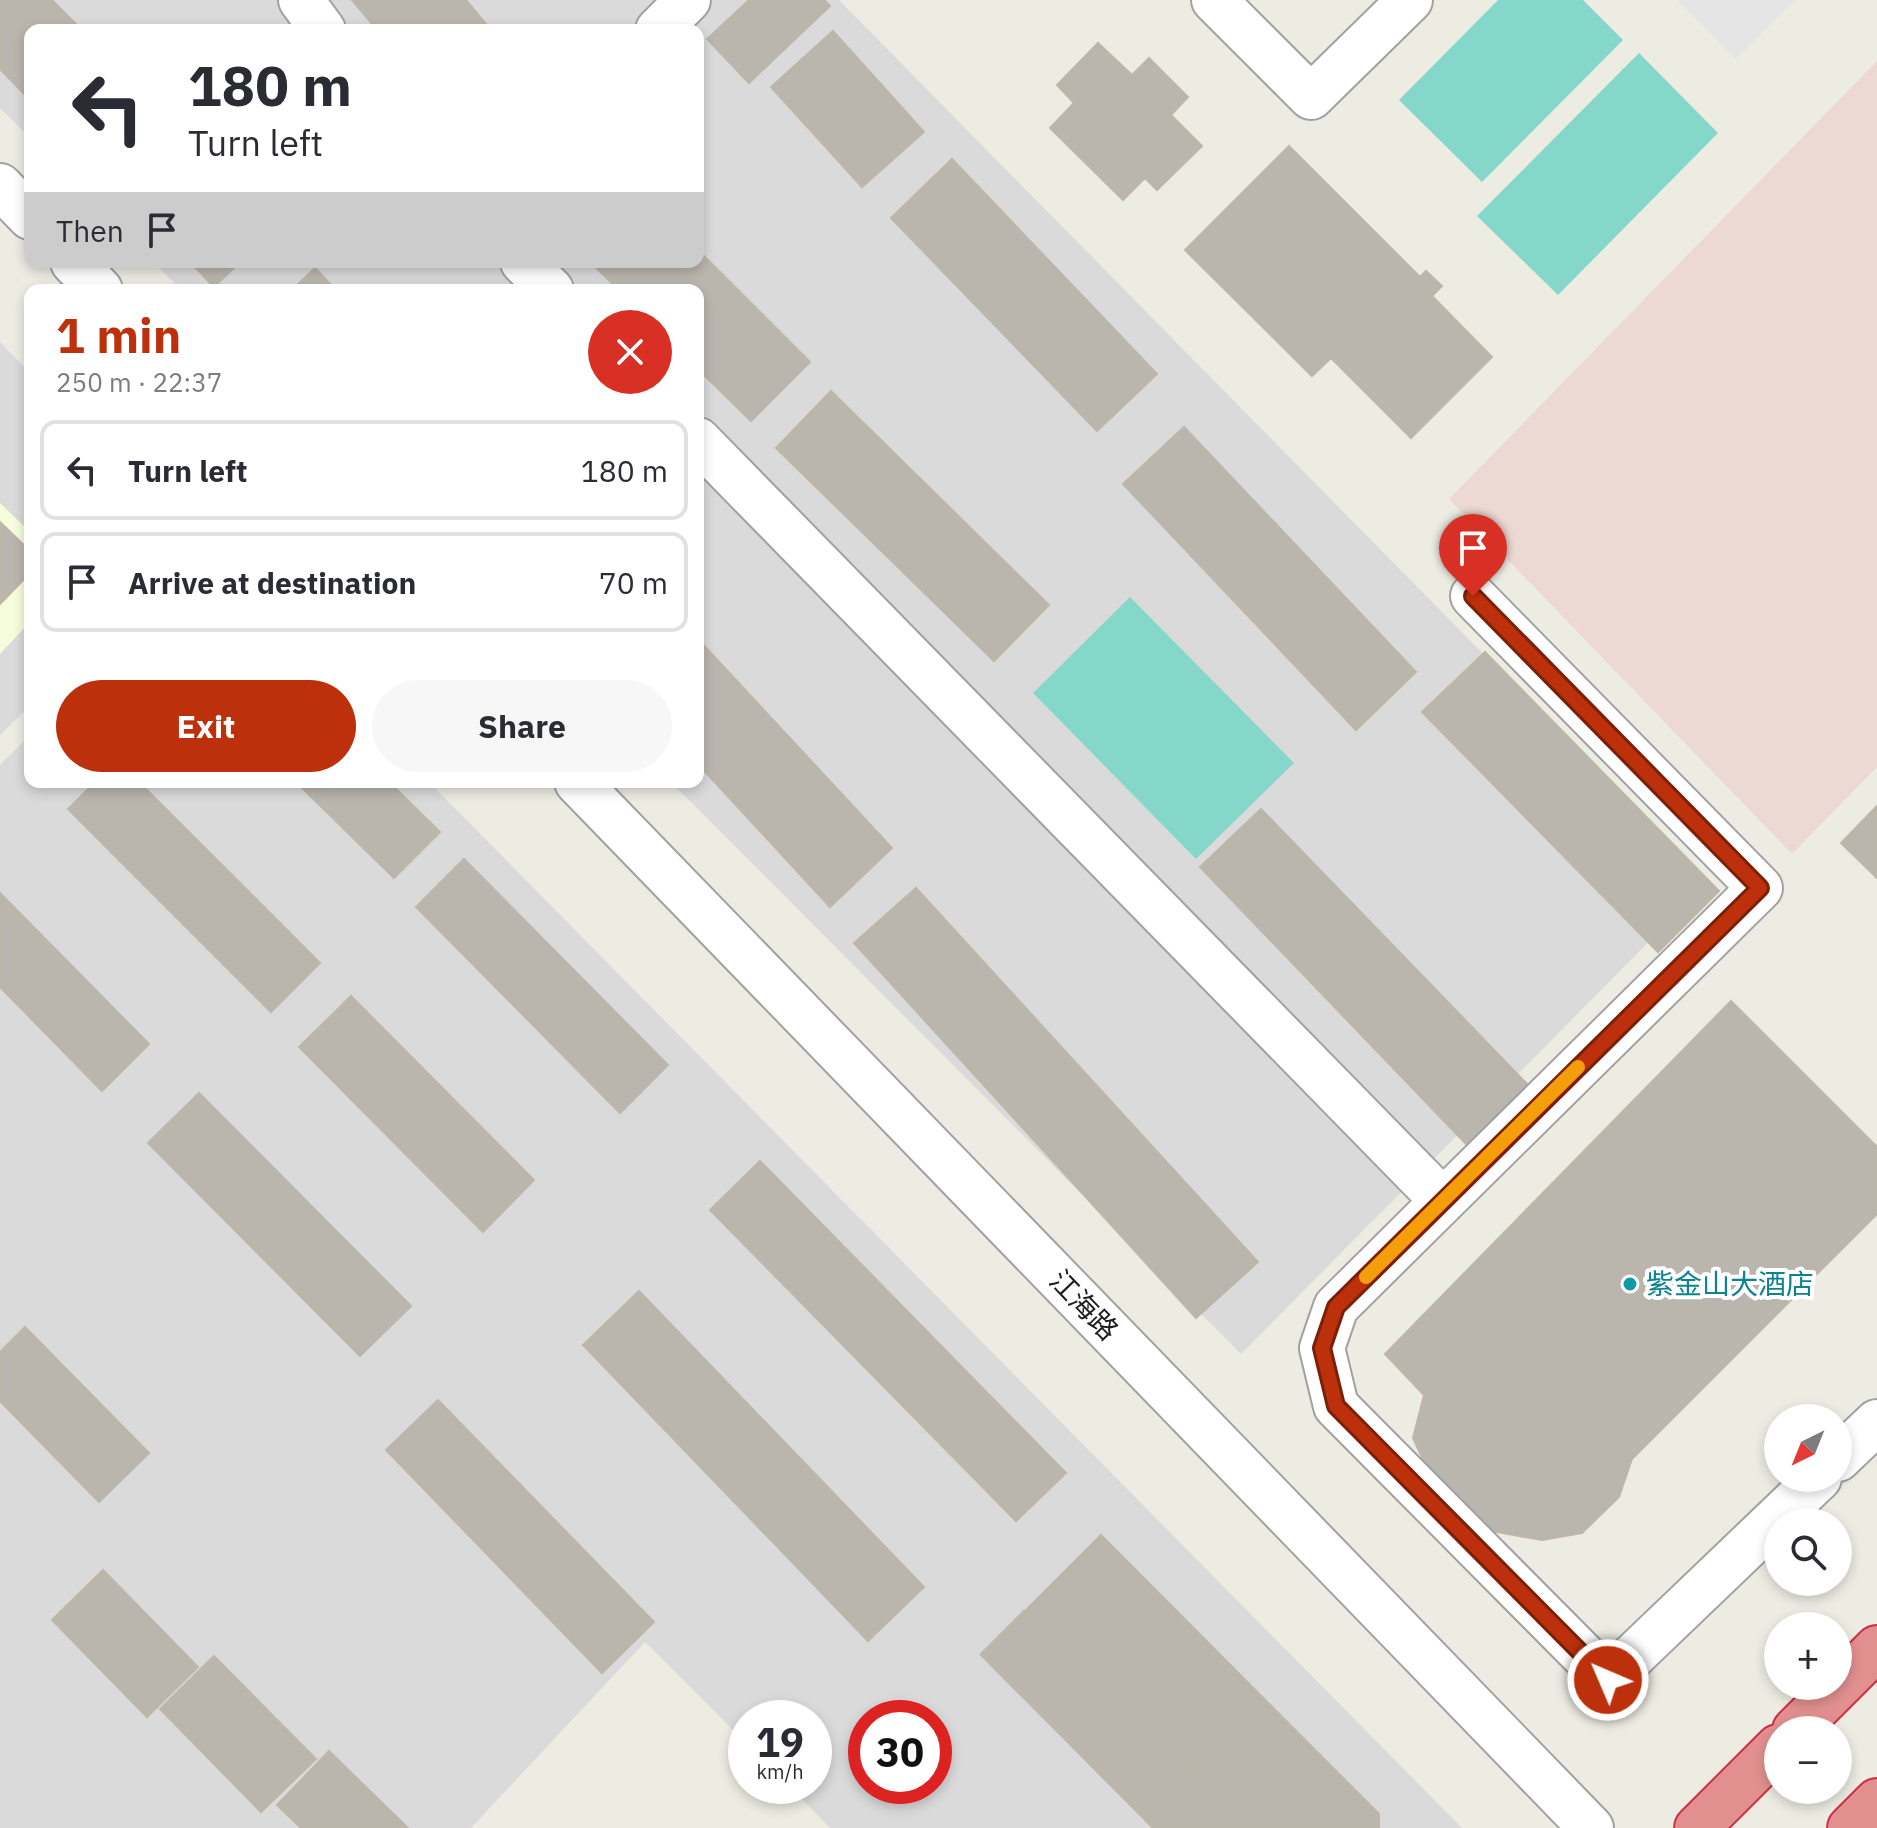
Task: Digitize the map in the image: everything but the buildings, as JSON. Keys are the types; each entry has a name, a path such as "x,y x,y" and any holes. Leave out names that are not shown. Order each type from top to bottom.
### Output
{"highway":[{"path":"1809,1716 1877,1648"},
{"path":"1697,1828 1764,1761"},
{"path":"1850,1828 1877,1801"}],"street":[{"path":"301,0 319,24"},
{"path":"664,24 688,0"},
{"path":"1214,0 1311,97 1410,0"},
{"path":"0,186 24,211"},
{"path":"79,268 94,284"},
{"path":"529,268 545,284"},
{"path":"704,446 1443,1201"},
{"path":"1473,596 1760,888 1336,1307 1322,1348 1336,1406 1608,1680 1804,1492"},
{"name":"江海路","path":"583,788 1591,1828"},
{"path":"1852,1446 1877,1422"}],"shaded area":[{"path":"0,0 839,0 1708,882 1241,1354 677,788 704,788 704,284 175,284 159,268 704,268 704,24 24,24 24,132 0,108"},
{"path":"1498,0 1583,0 1623,40 1482,182 1399,100"},
{"path":"1677,0 1796,0 1735,59"},
{"path":"1639,53 1718,133 1558,295 1477,216"},
{"path":"1877,61 1877,767 1792,854 1449,499"},
{"path":"0,342 24,367 24,712 0,735"},
{"path":"0,503 24,526 24,628 0,654"},
{"path":"1130,597 1294,763 1196,859 1033,693"},
{"path":"24,741 24,788 435,788 1462,1828 830,1828 807,1804 832,1804 832,1700 728,1700 728,1725 645,1642 471,1828 0,1828 0,765"}],"slow traffic":[{"path":"1366,1277 1578,1067"}],"place":[{"name":"紫金山大酒店","path":"1630,1284"}],"route":[{"path":"1473,596 1760,888 1336,1307 1322,1348 1336,1406 1608,1680"}]}
